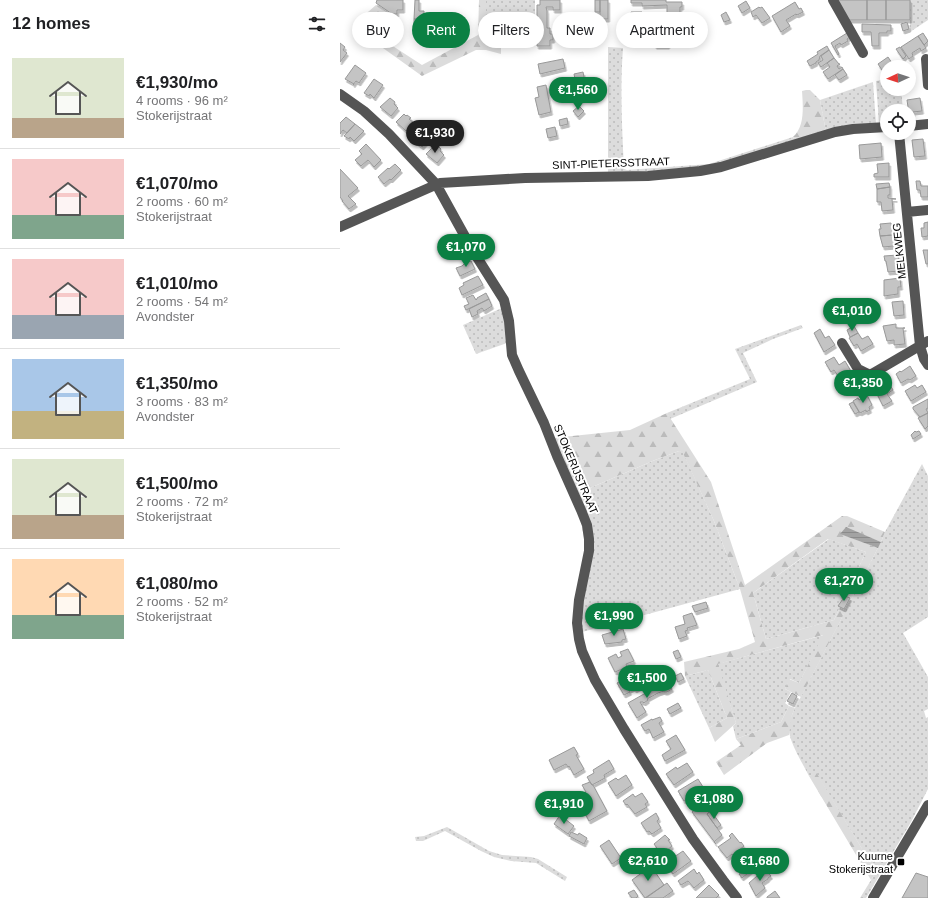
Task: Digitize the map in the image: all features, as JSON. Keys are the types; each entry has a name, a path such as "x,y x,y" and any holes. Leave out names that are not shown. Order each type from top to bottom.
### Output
{"street":[{"path":"833,0 863,52"},
{"path":"926,59 928,85"},
{"name":"STOKERIJSTRAAT","path":"340,94 364,111 389,134 436,184 473,251 504,300 509,321 512,355 544,423 587,525 589,552 579,600 577,623 582,651 595,680 628,736 693,839 722,880 737,898"},
{"path":"916,125 928,124"},
{"name":"SINT-PIETERSSTRAAT","path":"340,227 440,183 506,178 648,176 700,171 722,167 835,132 880,127"},
{"name":"MELKWEG","path":"900,140 907,212 924,344 924,359 928,366"},
{"path":"907,212 928,210"},
{"path":"842,343 858,369 870,375"},
{"path":"846,389 924,344"},
{"path":"873,898 928,805"}],"green space":[{"path":"479,0 486,0 486,12 479,12"},
{"path":"486,0 535,0 535,12 486,12"},
{"path":"910,0 928,0 928,20 910,32"},
{"path":"376,5 385,12 368,12"},
{"path":"478,35 478,48 501,48 501,54 486,50 476,50 422,76 383,48 396,48 422,65 454,48 470,48 470,39"},
{"path":"608,48 623,48 621,93 624,169 709,164 793,137 795,142 726,164 608,175"},
{"path":"880,80 880,96 902,96 902,104 880,104 880,124 879,124 876,81"},
{"path":"873,82 876,124 826,132 820,100"},
{"path":"810,90 820,100 826,132 795,142 793,137 800,128 802,116 802,91"},
{"path":"502,308 507,330 507,343 476,354 463,325"},
{"path":"801,325 803,328 773,339 743,353 757,382 670,419 667,413 750,379 735,349"},
{"path":"667,413 711,482 745,585 842,516 847,516 885,532 881,542 846,528 841,534 878,548 801,697 785,689 789,679 799,683 823,635 718,664 736,723 715,742 709,728 727,718 708,670 685,676 684,662 739,649 755,642 740,589 714,521 683,453 679,451 655,460 576,494 553,438 630,430","holes":["828,539 866,552 834,620 766,639 753,593"]},
{"path":"679,451 683,452 714,521 740,589 582,632 580,623 589,565 576,494"},
{"path":"922,464 928,476 928,617 903,633 928,677 928,709 924,711 926,718 928,717 928,789 911,822 866,898 860,898 876,872 816,773 809,776 791,741 789,726 795,708 885,532"},
{"path":"829,539 866,552 834,620 766,639 753,593"},
{"path":"824,635 799,683 790,679 785,689 791,692 785,703 789,706 781,722 736,739 733,726 736,723 717,664"},
{"path":"708,670 727,718 709,728 685,676"},
{"path":"789,706 795,708 792,715 789,735 767,743 724,775 716,762 741,745 736,739 781,722"},
{"path":"816,772 876,872 871,880 809,776"},
{"path":"447,827 489,851 502,855 531,857 538,859 567,877 565,881 536,863 511,861 494,857 445,831 423,841 416,841 415,837 424,836"}],"shaded area":[{"path":"846,527 881,542 878,548 840,534"}],"building":[{"path":"377,0 403,0 403,10 389,12 376,3"},
{"path":"415,0 419,0 419,11 424,12 414,12"},
{"path":"540,0 560,0 560,10 553,10 553,7 546,7 547,28 550,28 550,34 552,34 550,46 544,46 544,12 537,12 537,5 540,5"},
{"path":"595,0 600,0 600,12 595,12"},
{"path":"600,0 608,0 608,12 600,12"},
{"path":"631,0 666,0 666,2 682,2 682,7 680,7 680,12 667,12 667,5 642,6 642,3 631,3"},
{"path":"835,0 867,0 867,20 847,20"},
{"path":"867,0 886,0 886,20 867,20"},
{"path":"886,0 910,0 910,20 886,20"},
{"path":"746,1 750,8 742,13 738,6"},
{"path":"795,2 799,9 801,8 803,12 786,20 790,26 781,32 772,16"},
{"path":"759,7 762,7 770,18 762,23 756,15 753,17 751,12"},
{"path":"726,12 730,20 724,22 721,15"},
{"path":"907,22 909,29 903,31 901,24"},
{"path":"862,24 891,25 891,31 887,31 887,33 879,33 879,46 872,46 871,32 862,32"},
{"path":"847,33 850,37 847,39 848,41 841,45 840,43 835,46 839,54 838,55 831,43"},
{"path":"923,33 928,41 924,45 918,36"},
{"path":"918,36 926,48 921,51 920,48 912,53 913,56 909,59 901,47"},
{"path":"340,43 345,47 343,50 347,53 340,62"},
{"path":"827,46 829,50 820,56 816,63 810,66 807,61"},
{"path":"900,47 906,56 903,59 896,49"},
{"path":"829,50 834,58 821,67 818,63 823,60 821,56"},
{"path":"834,58 840,64 837,66 839,69 842,67 843,69 828,79 823,72 830,67 827,63"},
{"path":"563,59 565,68 540,74 538,64"},
{"path":"355,65 366,73 359,83 356,81 354,84 345,79"},
{"path":"843,69 847,75 839,80 835,75"},
{"path":"583,72 588,96 579,98 574,74"},
{"path":"374,79 383,85 374,98 370,94 369,96 364,93"},
{"path":"546,85 551,112 539,115 535,98 539,97 537,87"},
{"path":"390,98 395,102 394,104 398,108 391,116 380,107"},
{"path":"920,98 922,111 916,112 916,104 908,104 907,100"},
{"path":"579,106 584,111 578,117 573,111"},
{"path":"404,114 411,118 409,119 414,123 406,131 396,122"},
{"path":"346,117 355,124 347,133 343,130 340,134 340,123"},
{"path":"567,118 568,124 560,126 559,120"},
{"path":"355,124 364,131 354,141 350,137 349,139 344,136"},
{"path":"555,127 557,136 548,138 546,129"},
{"path":"420,130 422,132 423,130 426,133 425,135 429,139 422,147 411,138"},
{"path":"923,139 925,156 914,157 912,140"},
{"path":"881,143 882,157 860,159 859,145"},
{"path":"366,144 381,160 374,167 368,160 361,166 355,160 362,154 359,151"},
{"path":"434,146 436,148 438,146 444,155 437,163 426,154"},
{"path":"889,163 889,177 874,177 874,174 878,173 877,164"},
{"path":"395,164 401,170 391,180 390,179 384,184 378,177"},
{"path":"340,169 358,188 348,196 356,204 349,209 340,197"},
{"path":"916,181 920,181 921,186 928,186 928,197 921,197 920,190 917,190"},
{"path":"889,183 890,187 877,189 876,184"},
{"path":"890,187 890,195 888,195 888,198 896,199 892,199 893,210 882,211 881,202 877,202 877,189"},
{"path":"928,222 928,236 922,237 921,228 924,228 924,223"},
{"path":"891,223 893,235 880,236 880,224"},
{"path":"893,235 894,246 883,247 880,236"},
{"path":"923,250 928,250 928,264 926,264"},
{"path":"898,255 900,271 888,272 884,256"},
{"path":"471,261 475,269 460,276 456,268"},
{"path":"478,276 483,285 462,295 459,288 464,285 463,283"},
{"path":"900,278 901,287 898,287 898,294 884,296 884,280"},
{"path":"486,293 489,299 466,310 464,306 469,304 466,298 473,295 476,300"},
{"path":"489,299 492,306 484,311 482,308 477,311 478,314 472,317 469,309"},
{"path":"903,301 904,315 894,316 892,302"},
{"path":"896,324 896,328 903,328 905,344 894,345 894,340 887,341 883,326"},
{"path":"854,326 858,333 850,337 847,330"},
{"path":"820,329 825,338 829,336 835,345 824,352 814,333"},
{"path":"858,333 862,339 868,336 873,344 861,351 857,344 854,346 849,338"},
{"path":"834,357 839,365 845,361 852,373 847,376 845,372 838,376 834,370 831,372 825,362"},
{"path":"910,366 916,376 901,383 896,374"},
{"path":"887,380 893,390 887,394 892,401 883,406 874,388"},
{"path":"915,385 917,388 922,385 926,392 911,401 905,391"},
{"path":"867,395 872,405 869,407 870,410 860,413 853,401 858,398 859,400"},
{"path":"928,399 928,408 926,409 928,413 920,417 913,407"},
{"path":"853,402 859,412 855,414 849,404"},
{"path":"928,413 928,426 925,429 918,418"},
{"path":"915,431 919,431 921,434 913,439 911,435"},
{"path":"845,596 850,598 844,609 838,606"},
{"path":"706,602 708,608 695,612 692,606"},
{"path":"692,613 697,625 687,628 688,630 685,631 687,636 679,639 675,627 685,624 683,616"},
{"path":"623,629 626,639 622,640 622,642 605,644 602,635"},
{"path":"628,649 634,661 626,664 627,667 615,672 608,658 616,654 618,658 622,656 620,652"},
{"path":"678,650 681,657 676,659 673,652"},
{"path":"631,670 632,673 636,671 644,685 635,690 634,688 629,690 630,692 624,695 617,683 629,677 628,672"},
{"path":"681,673 684,679 678,682 675,676"},
{"path":"667,681 672,689 667,692 664,691 658,693 647,699 648,700 644,703 640,702 646,712 637,718 628,703"},
{"path":"792,693 797,696 793,704 787,701"},
{"path":"678,703 681,708 670,714 667,709"},
{"path":"660,717 662,721 659,723 664,732 653,738 649,729 645,731 641,725 652,719"},
{"path":"676,735 685,750 665,761 662,755 671,749 666,741"},
{"path":"574,747 578,754 576,755 584,769 574,775 569,766 568,767 566,764 554,770 549,760"},
{"path":"609,760 614,769 604,775 605,778 592,785 587,777 594,773 593,770"},
{"path":"687,763 693,772 674,785 666,774 676,767 677,769"},
{"path":"626,775 632,785 616,796 608,783 616,778 618,780"},
{"path":"698,779 703,787 690,795 691,797 684,801 678,791"},
{"path":"590,782 607,811 589,821 580,804 586,801 582,794 586,792 582,785"},
{"path":"642,793 648,802 645,804 647,807 635,814 623,801 633,794 635,797"},
{"path":"569,796 572,801 564,807 560,802"},
{"path":"703,803 709,812 707,814 722,835 714,842 692,812"},
{"path":"711,811 721,825 717,828 707,814"},
{"path":"656,813 659,819 657,821 661,828 652,834 649,831 647,832 641,823"},
{"path":"560,815 574,826 568,834 554,824"},
{"path":"571,832 578,835 579,833 587,838 584,844 569,836"},
{"path":"732,833 744,846 727,858 718,847 731,838 729,836"},
{"path":"665,835 670,840 668,840 672,846 665,852 663,849 659,851 654,844"},
{"path":"609,840 621,858 612,864 600,846"},
{"path":"749,849 758,860 750,867 753,869 742,878 739,874 743,872 739,867 735,869 733,866 746,855 744,853"},
{"path":"683,851 691,861 673,874 665,863"},
{"path":"651,866 664,885 645,898 632,880"},
{"path":"694,869 697,874 699,872 704,880 694,888 688,881 681,885 678,881"},
{"path":"765,869 771,876 762,883 765,888 756,896 749,883"},
{"path":"916,873 928,877 928,898 902,898"},
{"path":"667,883 673,891 663,898 646,898"},
{"path":"709,885 719,895 716,898 696,898"},
{"path":"634,890 638,896 636,898 632,898 628,893"},
{"path":"775,891 780,898 767,898 767,897"}],"place":[{"name":"Kuurne Stokerijstraat","path":"901,862"}]}
